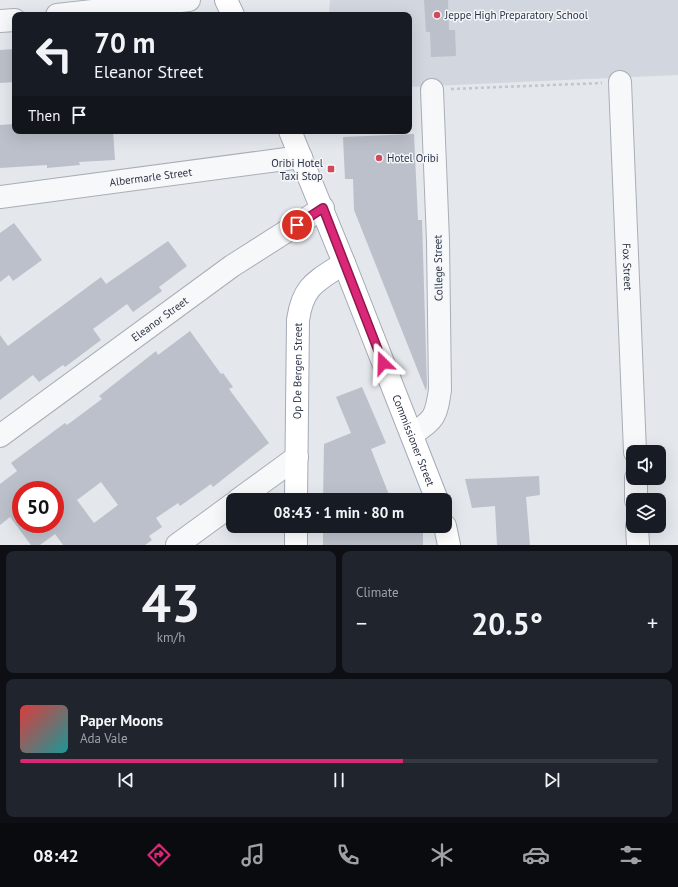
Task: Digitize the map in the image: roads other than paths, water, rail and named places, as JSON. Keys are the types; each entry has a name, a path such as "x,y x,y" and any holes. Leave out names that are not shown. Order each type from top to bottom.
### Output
{"main road":[{"path":"226,0 232,12"},
{"name":"Commissioner Street","path":"291,134 323,208 434,493"},
{"name":"Op De Bergen Street","path":"296,493 298,320 300,303 309,288 316,281 344,263"},
{"path":"296,533 296,545"},
{"path":"446,533 449,545"}],"street":[{"path":"83,12 189,0"},
{"path":"0,21 12,20"},
{"name":"Fox Street","path":"620,82 634,445"},
{"name":"College Street","path":"412,434 427,425 437,412 440,390 438,241 432,90"},
{"name":"Albermarle Street","path":"0,197 301,157"},
{"name":"Eleanor Street","path":"0,436 232,266 323,208"},
{"path":"248,493 297,457"},
{"path":"177,545 226,509"},
{"path":"637,533 638,545"}],"place":[{"name":"Jeppe High Preparatory School","path":"437,15"},
{"name":"Hotel Oribi","path":"379,158"},
{"name":"Oribi Hotel Taxi Stop","path":"331,169"}]}
